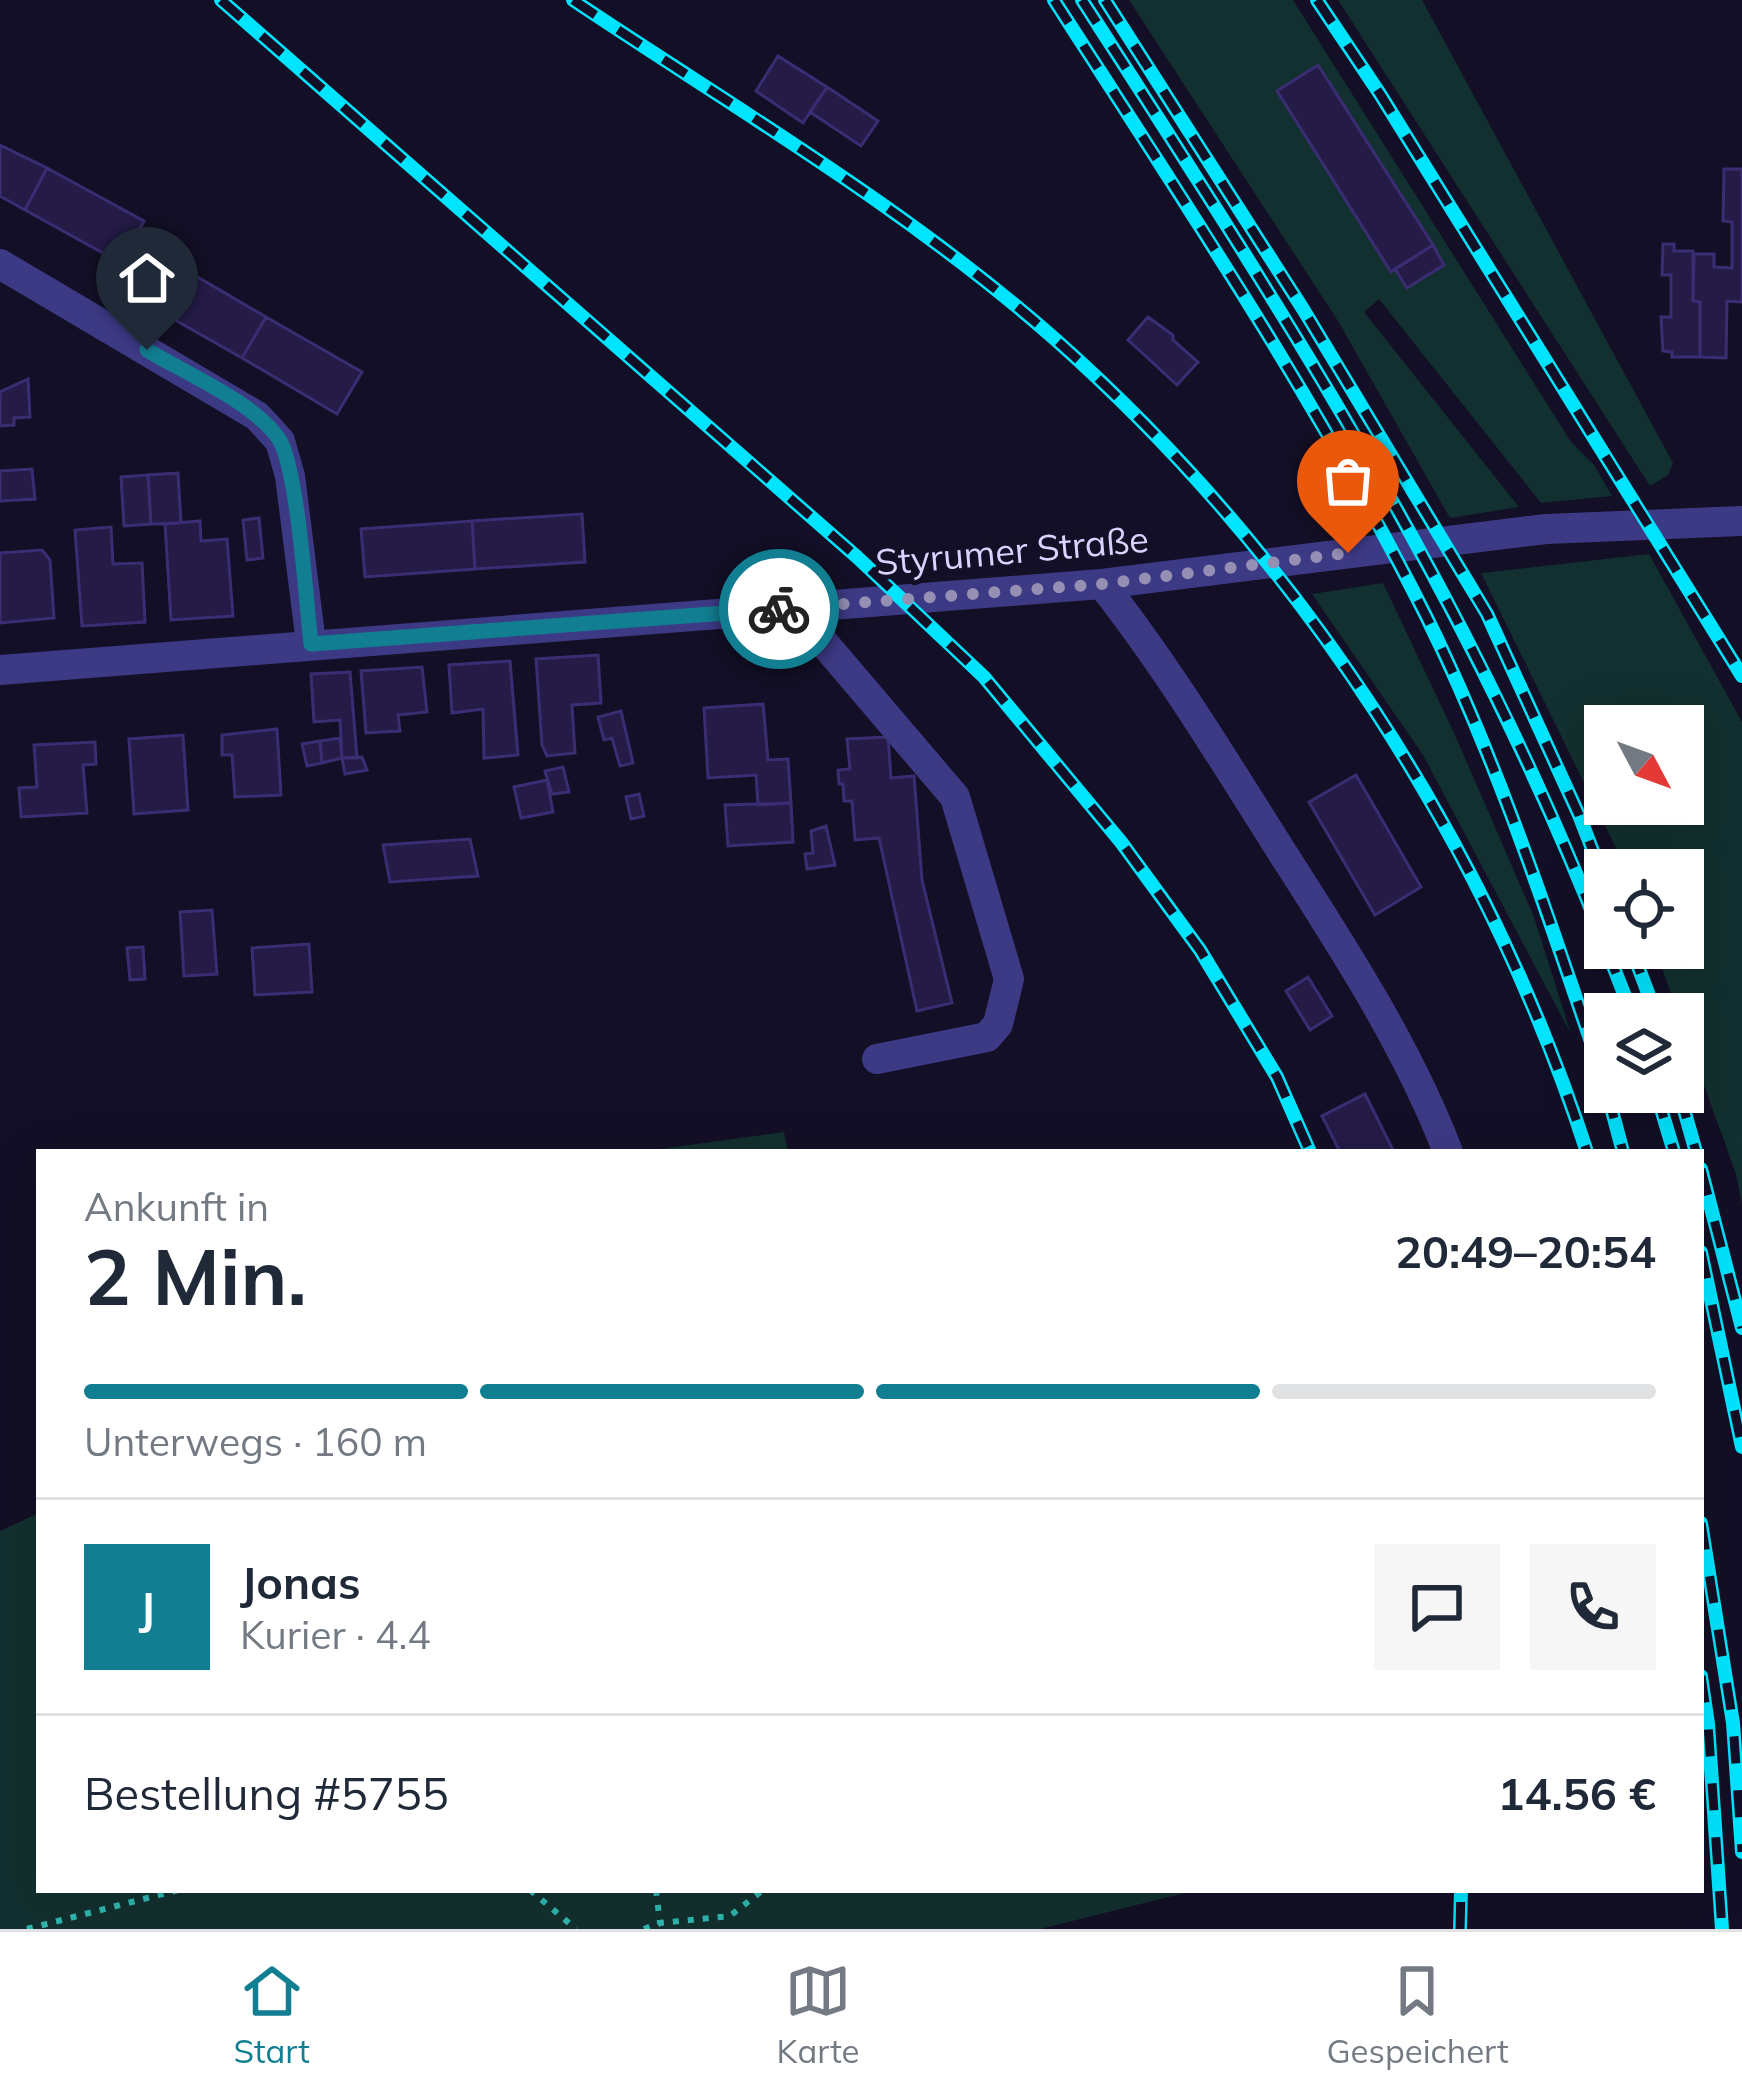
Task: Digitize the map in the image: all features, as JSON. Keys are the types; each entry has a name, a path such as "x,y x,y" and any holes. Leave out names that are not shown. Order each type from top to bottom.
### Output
{"street":[{"path":"0,264 257,416 280,441 290,476 311,644"},
{"name":"Styrumer Straße","path":"0,670 1102,584 1546,530 1742,521"},
{"path":"1102,584 1158,656 1340,944 1431,1108 1447,1149"},
{"path":"794,608 955,797 1009,979 998,1024 987,1037 878,1059"}],"path":[{"path":"26,1929 166,1893"},
{"path":"534,1893 576,1929"},
{"path":"657,1893 663,1926"},
{"path":"644,1929 730,1916 759,1893"}],"green space":[{"path":"1129,0 1293,0 1571,442 1594,465 1612,496 1541,503 1379,299 1364,312 1519,507 1450,518 1338,321"},
{"path":"1338,0 1422,0 1673,463 1668,475 1650,486"},
{"path":"1649,554 1742,722 1742,1203 1704,1085 1704,993 1671,993 1662,969 1704,969 1704,849 1617,849 1605,825 1704,825 1704,705 1584,705 1584,783 1481,573"},
{"path":"1383,583 1534,917 1571,1034 1423,755 1312,594"},
{"path":"784,1132 787,1149 660,1149"},
{"path":"36,1514 36,1893 1185,1893 1040,1929 0,1929 0,1531"}],"building":[{"path":"778,56 827,87 803,123 756,91"},
{"path":"1318,65 1433,245 1391,272 1277,91"},
{"path":"827,87 878,121 861,146 810,112"},
{"path":"0,145 47,168 25,210 0,196"},
{"path":"47,168 144,221 121,263 25,210"},
{"path":"1724,169 1742,169 1742,302 1727,301 1726,358 1700,357 1700,302 1693,301 1694,254 1714,254 1714,267 1732,268 1732,222 1723,221"},
{"path":"1663,244 1674,244 1674,251 1693,251 1693,301 1700,302 1700,357 1672,357 1672,352 1663,351 1661,317 1671,317 1671,275 1662,275"},
{"path":"1433,245 1444,265 1407,288 1395,269"},
{"path":"172,262 266,317 242,358 147,304"},
{"path":"266,317 362,372 337,414 242,358"},
{"path":"1148,317 1198,362 1177,385 1128,340"},
{"path":"28,379 30,417 14,418 14,425 0,426 0,392"},
{"path":"32,469 35,499 0,501 0,471"},
{"path":"178,473 181,523 151,524 148,475"},
{"path":"148,475 151,524 124,526 121,477"},
{"path":"582,514 585,562 475,569 472,521"},
{"path":"259,518 263,558 247,560 243,520"},
{"path":"200,521 201,541 227,539 233,616 171,620 165,524"},
{"path":"472,521 475,569 365,577 361,529"},
{"path":"111,527 113,564 142,563 145,622 82,626 75,530"},
{"path":"42,550 50,560 54,618 0,623 0,553"},
{"path":"598,655 601,703 572,705 575,753 547,756 542,745 536,659"},
{"path":"510,661 518,755 484,758 483,709 452,713 449,665"},
{"path":"422,667 427,712 398,715 400,731 366,733 361,671"},
{"path":"350,672 357,758 342,758 340,720 314,722 311,674"},
{"path":"763,704 768,760 788,759 791,803 758,805 756,775 708,778 704,708"},
{"path":"621,711 633,763 620,766 612,738 604,740 598,717"},
{"path":"277,729 281,795 235,797 232,755 222,755 222,735"},
{"path":"183,735 188,810 134,814 129,739"},
{"path":"888,737 891,778 914,776 922,880 952,1003 917,1011 879,838 855,840 852,801 844,801 843,784 839,784 838,770 850,769 847,739"},
{"path":"340,738 342,758 322,763 320,741"},
{"path":"320,741 322,763 307,766 302,744"},
{"path":"95,742 96,764 83,765 87,813 21,817 19,788 37,787 34,745"},
{"path":"362,757 367,770 345,774 342,758"},
{"path":"563,767 569,792 552,794 545,771"},
{"path":"1356,775 1421,887 1375,915 1309,802"},
{"path":"547,780 553,812 521,818 514,787"},
{"path":"639,794 644,816 631,819 626,797"},
{"path":"791,803 793,842 728,846 725,805"},
{"path":"826,826 835,865 807,869 805,854 813,853 811,831"},
{"path":"470,839 478,876 390,882 383,845"},
{"path":"212,910 217,974 184,976 180,912"},
{"path":"309,944 312,992 255,995 252,948"},
{"path":"143,947 145,979 130,980 127,948"},
{"path":"1308,977 1332,1016 1310,1030 1286,991"},
{"path":"1365,1094 1392,1149 1338,1149 1322,1116"}],"railway":[{"path":"221,0 857,557 984,677 1121,842 1200,950 1277,1077 1309,1149"},
{"path":"573,0 882,204 1000,293 1144,424 1227,514 1304,610 1375,711 1439,816 1496,925 1545,1037 1586,1149"},
{"path":"1054,0 1295,380 1426,616 1501,788 1584,1022"},
{"path":"1082,0 1300,344 1434,576 1553,818 1584,894"},
{"path":"1105,0 1303,309 1487,614 1592,849"},
{"path":"1317,0 1742,676"},
{"path":"1614,969 1624,993"},
{"path":"1639,969 1648,993"},
{"path":"1613,1113 1622,1149"},
{"path":"1662,1113 1673,1149"},
{"path":"1685,1113 1695,1149"},
{"path":"1704,1181 1742,1328"},
{"path":"1704,1266 1742,1447"},
{"path":"1704,1542 1733,1723 1742,1852"},
{"path":"1704,1697 1722,1929"},
{"path":"1460,1929 1461,1893"}],"way so far":[{"path":"779,609 1102,584 1348,553"}],"route":[{"path":"147,350 257,416 280,441 290,476 311,644 779,609"}]}
